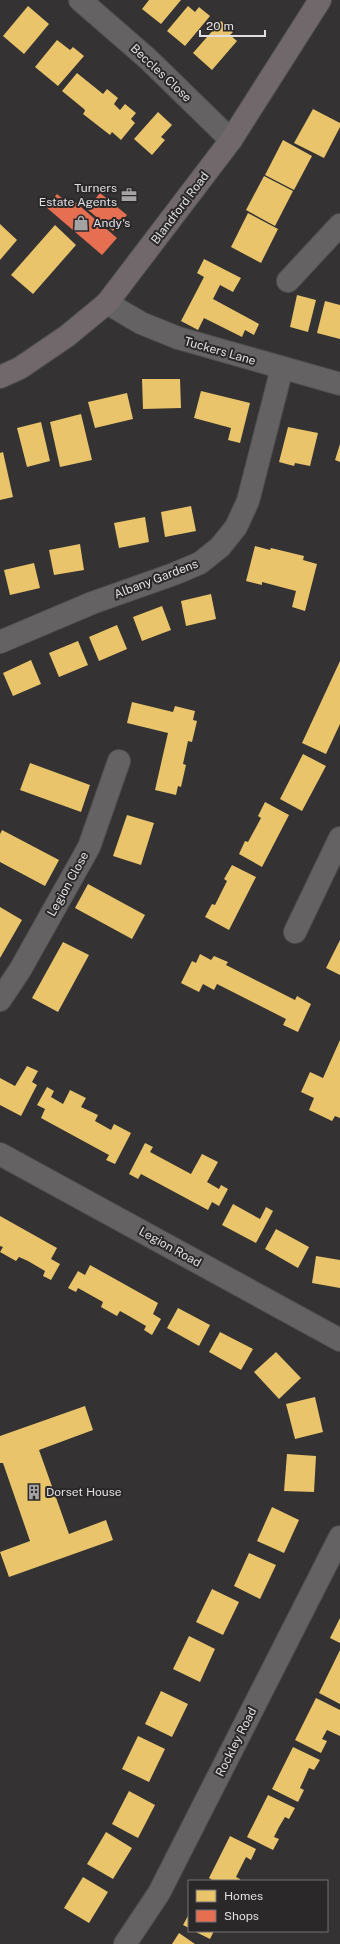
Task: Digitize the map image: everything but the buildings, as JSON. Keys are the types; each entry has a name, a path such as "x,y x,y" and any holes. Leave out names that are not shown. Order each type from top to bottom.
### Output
{"main road":[{"name":"Blandford Road","path":"0,377 20,368 67,336 107,303 231,140 320,0"}],"street":[{"name":"Beccles Close","path":"88,3 231,140"},
{"path":"288,281 340,225"},
{"name":"Tuckers Lane","path":"107,303 141,323 178,338 340,384"},
{"name":"Albany Gardens","path":"0,642 92,603 181,572 200,563 220,547 236,527 248,501 282,368"},
{"name":"Legion Close","path":"0,1000 20,970 89,848 119,761"},
{"path":"295,932 340,838"},
{"name":"Legion Road","path":"0,1154 340,1340"},
{"name":"Rockley Road","path":"125,1944 159,1893 340,1537"}],"place":[{"name":"Turners Estate Agents","path":"129,195"},
{"name":"Andy's","path":"81,223"},
{"name":"Dorset House","path":"34,1492"}]}
